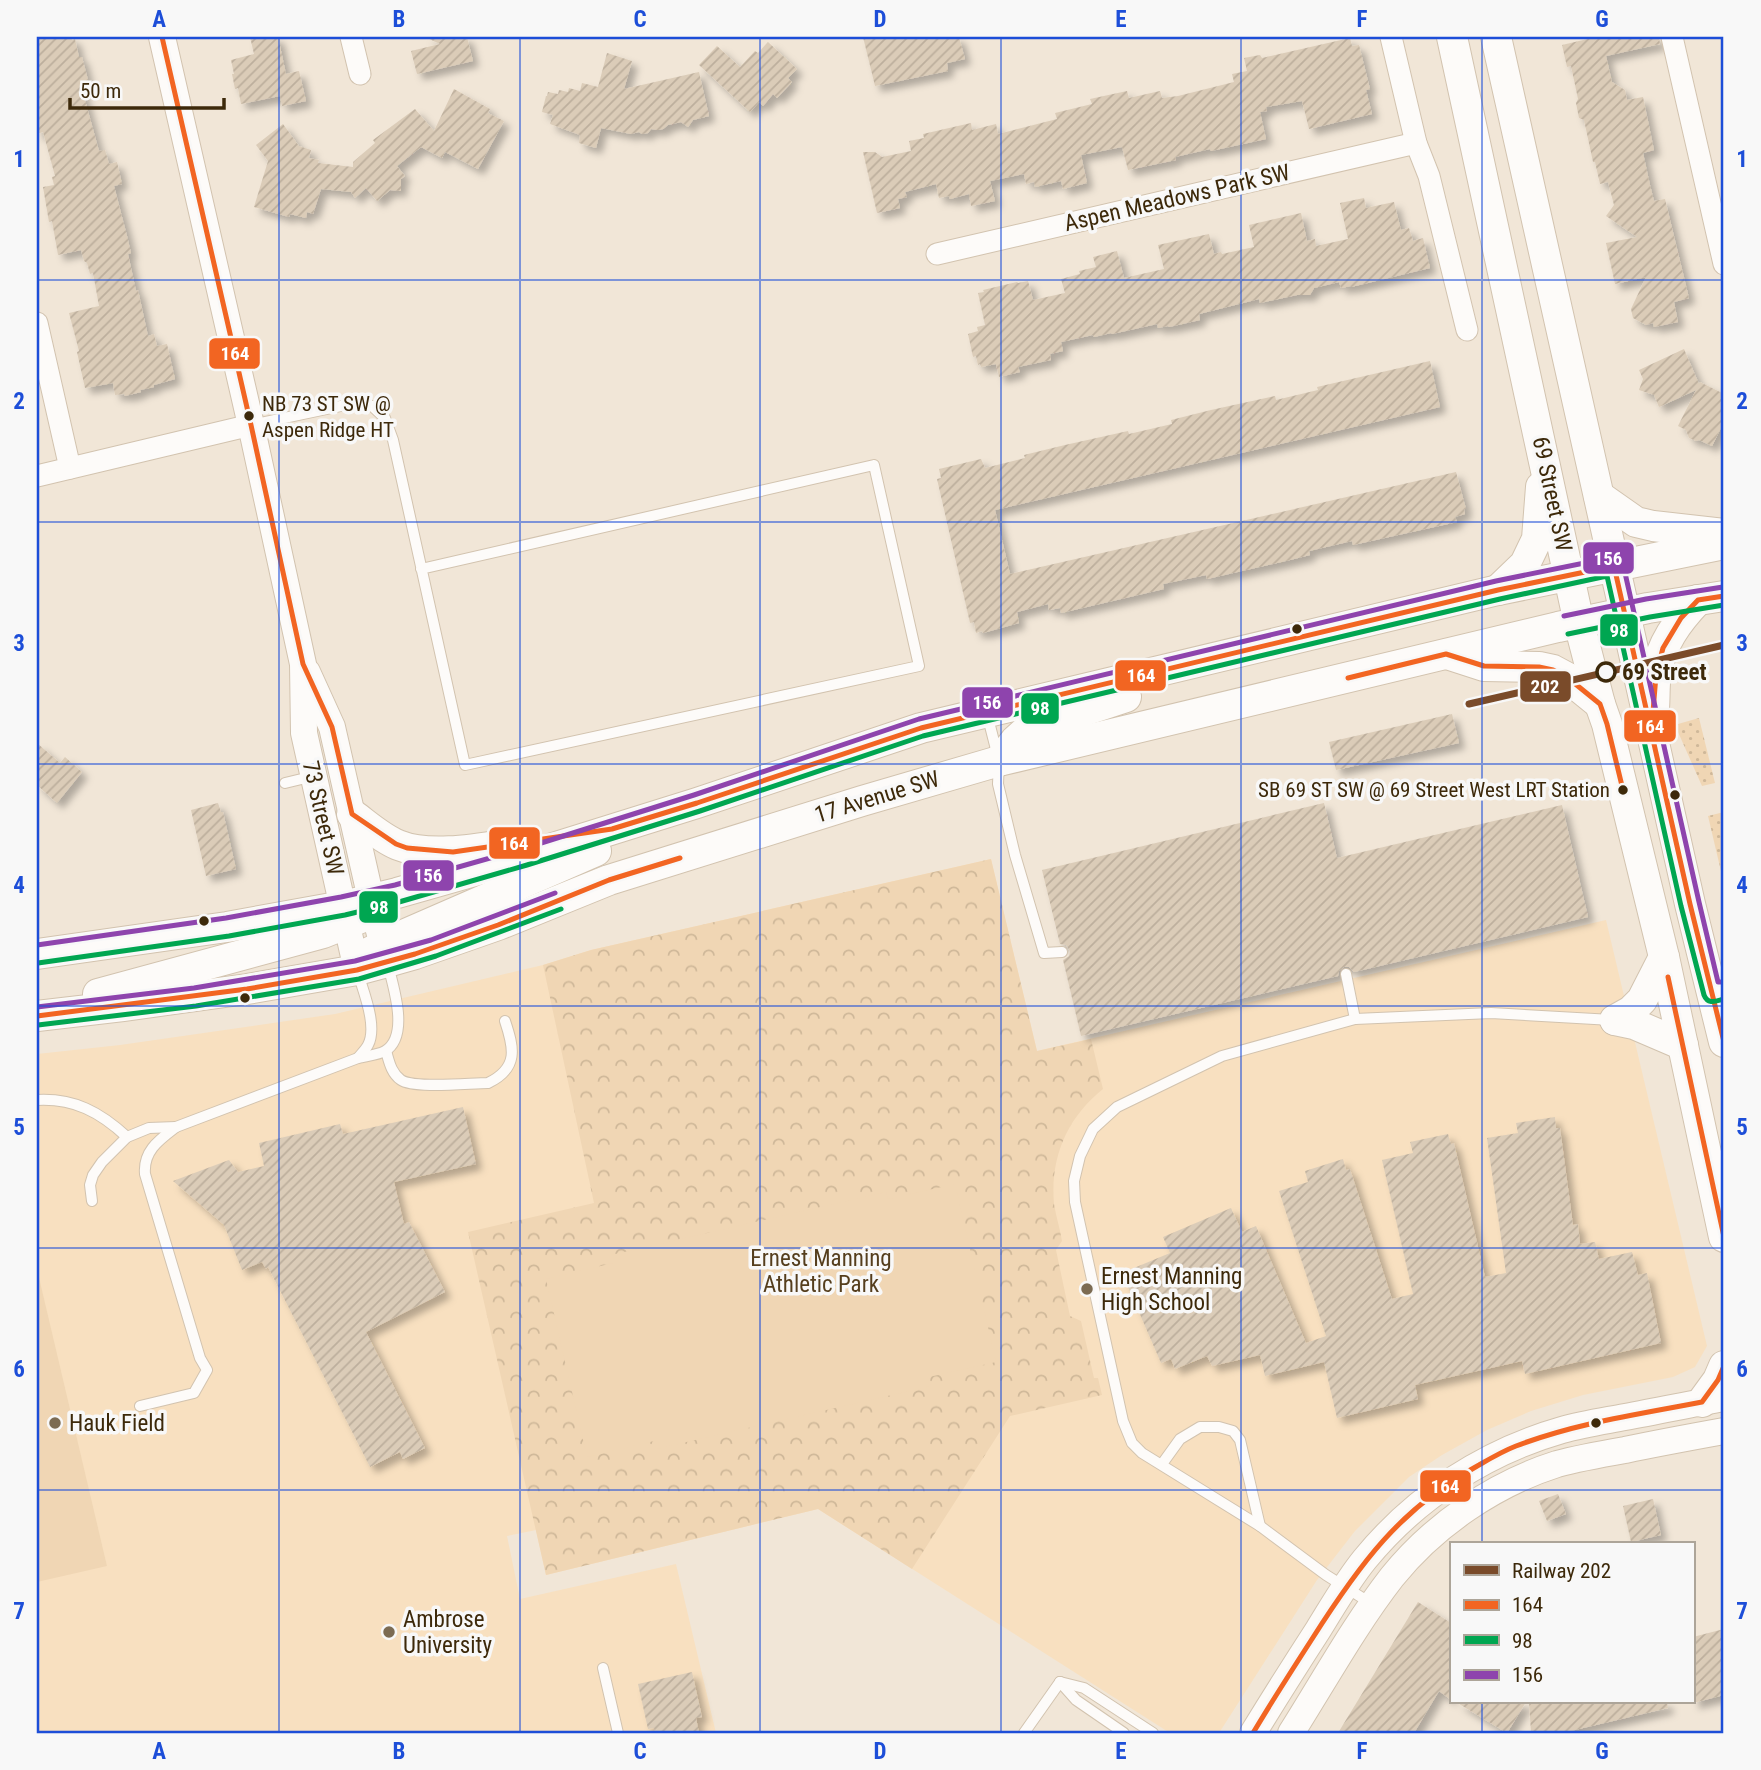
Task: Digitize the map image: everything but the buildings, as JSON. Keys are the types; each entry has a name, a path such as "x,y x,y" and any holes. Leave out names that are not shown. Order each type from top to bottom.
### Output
{"main road":[{"name":"69 Street SW","path":"1452,37 1580,623 1664,957 1724,1237"},
{"name":"69 Street SW","path":"1496,37 1690,904 1718,991 1724,1041"},
{"path":"1497,590 1525,565 1537,539 1545,462"},
{"path":"1599,496 1636,522 1724,534"},
{"path":"37,954 353,910 697,803 920,728 1497,590 1724,544"},
{"path":"1650,720 1662,648 1681,618 1711,598"},
{"name":"17 Avenue SW","path":"37,1013 122,1006 247,989 357,970 385,954 415,954 498,925 609,880 999,761 1580,623 1711,598"},
{"path":"999,761 1025,732 1044,724 1336,628"},
{"path":"1446,654 1484,666 1539,667 1558,672 1581,688 1603,714"},
{"path":"385,954 408,933 577,860 697,803"},
{"path":"352,814 396,845 453,852 612,829"},
{"path":"37,1013 323,933 353,910"},
{"path":"1615,1020 1631,1011 1642,1000 1664,957"},
{"path":"1615,1020 1634,1024 1683,1045"},
{"path":"1713,1400 1724,1366"}],"street":[{"name":"73 Street SW","path":"162,37 303,664 304,733 314,776 353,910 385,954"},
{"path":"351,37 360,74"},
{"path":"1391,37 1416,143 1429,176 1467,330"},
{"path":"1672,37 1724,264"},
{"name":"Aspen Meadows Park SW","path":"937,254 1416,143"},
{"path":"37,323 69,468"},
{"path":"37,476 251,425"},
{"name":"73 Street SW","path":"303,664 332,727 352,814 357,970"},
{"path":"1253,1733 1345,1587 1365,1560 1406,1516 1428,1498 1496,1455 1541,1437 1593,1423 1713,1400"},
{"path":"1291,1733 1372,1604 1394,1576 1448,1523 1486,1496 1556,1465 1724,1431"},
{"path":"1428,1498 1448,1523"}],"lane":[{"path":"251,425 355,404 372,406 385,418 393,440 421,569 465,765 919,666 874,465 421,569"},
{"path":"986,712 999,761 998,784 1015,855 1044,953 1062,952"},
{"path":"285,783 314,776"},
{"path":"140,1406 194,1393 207,1370 200,1358 145,1169 147,1154 154,1144 176,1128 358,1058 386,1051 393,1042 398,1026 397,1000 385,954"},
{"path":"357,970 372,1025 372,1035 358,1058"},
{"path":"1346,974 1354,1020"},
{"path":"1372,1604 1326,1576 1260,1526 1142,1453 1132,1443 1123,1421 1075,1202 1074,1181 1080,1156 1093,1129 1117,1107 1222,1056 1354,1020 1491,1013 1615,1020"},
{"path":"386,1051 397,1077 410,1084 488,1083 507,1069 513,1054 505,1021"},
{"path":"37,1100 61,1100 82,1106 108,1120 127,1137"},
{"path":"92,1201 90,1185 93,1175 127,1137 149,1128 176,1128"},
{"path":"1162,1464 1180,1439 1200,1427 1219,1427 1233,1431 1240,1440 1260,1526"},
{"path":"603,1668 618,1733"},
{"path":"1024,1733 1060,1682"},
{"path":"1060,1682 1076,1700 1124,1733"},
{"path":"1060,1682 1084,1689 1153,1733"}],"shaded area":[{"name":"Ernest Manning High School","path":"991,859 1037,1051 1606,920 1707,1346 1695,1367 1673,1377 1583,1395 1531,1411 1487,1430 1409,1477 1355,1531 1317,1580 1219,1733 1170,1733 818,1509 546,1575 536,1530 507,1536 520,1599 676,1564 716,1733 37,1733 37,1054 120,1045 335,1014 543,965 591,950"}],"green space":[{"path":"1699,718 1715,783 1702,786 1678,732 1678,724"},
{"path":"1724,812 1724,884 1708,816"},
{"name":"Ernest Manning Athletic Park","path":"991,859 1037,1051 1091,1039 1103,1089 1090,1100 1071,1126 1058,1155 1053,1187 1062,1241 1056,1250 1070,1316 1081,1321 1094,1378 1098,1378 1102,1395 1010,1416 912,1569 818,1509 546,1575 468,1232 594,1203 543,965 591,950"},
{"path":"955,1184 996,1362 929,1377 931,1386 656,1449 654,1441 587,1457 546,1279 613,1263 611,1255 886,1192 888,1199"},
{"name":"Hauk Field","path":"37,1269 107,1566 37,1582"}],"rail line":[{"name":"202","path":"1469,704 1724,645"}],"transit line":[{"name":"164","path":"162,37 303,664 332,727 352,814 396,844 407,848 453,852 612,829 921,728 1498,590 1614,566 1724,1042"},
{"name":"156","path":"37,945 226,918 395,885 522,849 694,795 919,719 1496,581 1614,557 1623,564 1699,902 1718,982 1722,982"},
{"name":"98","path":"38,963 229,936 345,915 399,902 700,811 923,736 1607,576 1681,906 1704,995 1710,1001 1724,999"},
{"name":"156","path":"1564,616 1723,587"},
{"name":"164","path":"1652,724 1656,675 1663,648 1681,618 1698,600 1724,596"},
{"name":"98","path":"1568,634 1724,605"},
{"name":"164","path":"1348,678 1446,654 1484,666 1539,667 1553,670 1568,678 1600,704 1623,790"},
{"name":"164","path":"37,1016 247,989 357,970 415,954 498,925 609,880 680,858"},
{"name":"156","path":"37,1007 194,988 355,961 431,940 555,893"},
{"name":"98","path":"38,1025 196,1006 359,979 436,956 561,909"},
{"name":"164","path":"1668,977 1724,1237"},
{"name":"164","path":"1253,1733 1347,1587 1384,1540 1426,1500 1479,1465 1516,1446 1585,1425 1702,1402 1718,1380 1724,1366"}],"place":[{"name":"NB 73 ST SW @ Aspen Ridge HT","path":"249,416"},
{"name":"69 Street","path":"1606,672"},
{"name":"SB 69 ST SW @ 69 Street West LRT Station","path":"1623,790"},
{"name":"Ernest Manning High School","path":"1087,1289"},
{"name":"Hauk Field","path":"55,1423"},
{"name":"Ambrose University","path":"389,1632"}]}
